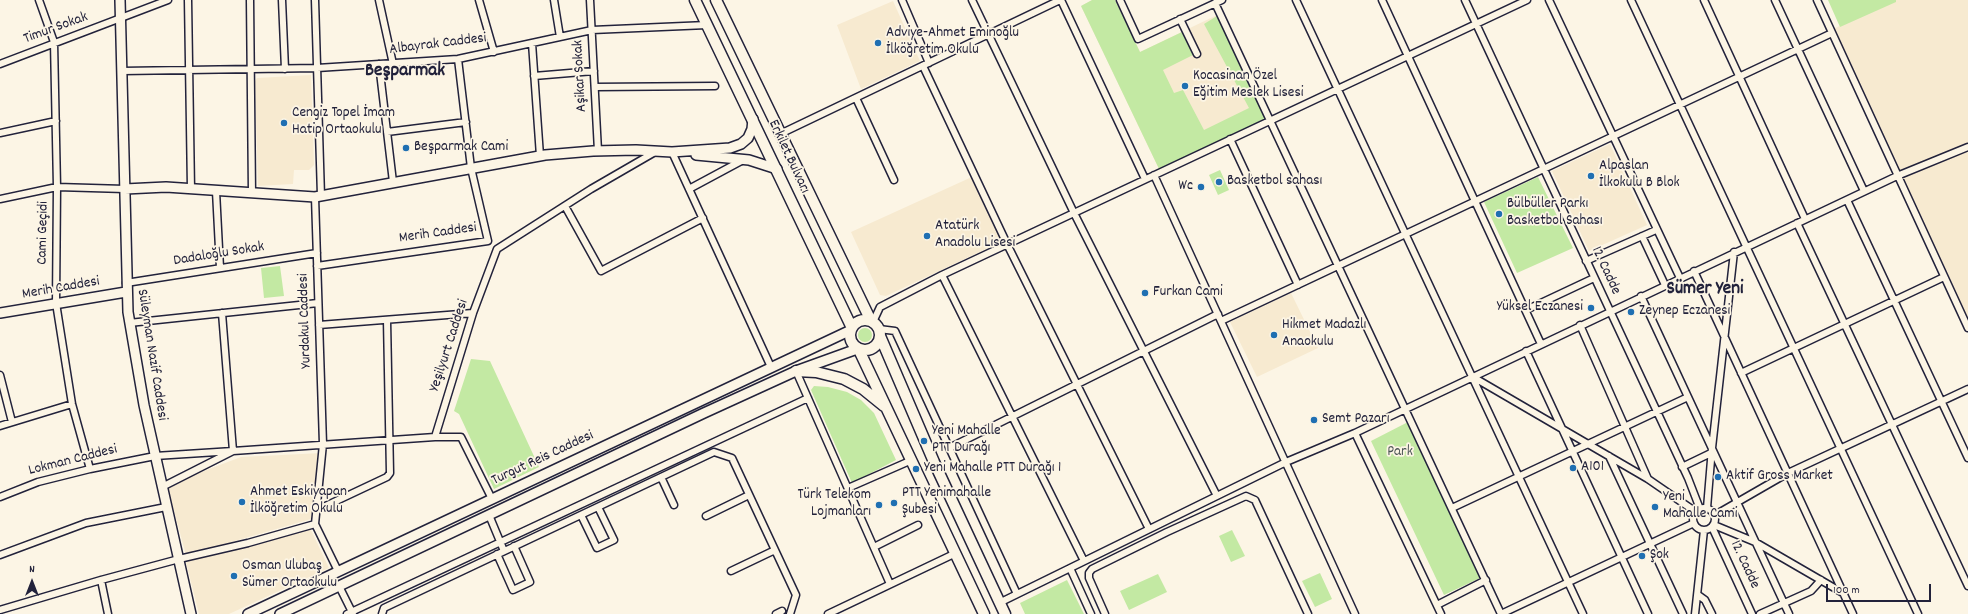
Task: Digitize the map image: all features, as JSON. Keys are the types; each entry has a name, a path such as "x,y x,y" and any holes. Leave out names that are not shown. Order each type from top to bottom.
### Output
{"main road":[{"name":"Erkilet Bulvarı","path":"695,0 778,169 851,329"},
{"name":"Erkilet Bulvarı","path":"716,0 780,134 876,327 934,462 1005,614"},
{"path":"858,349 866,351 873,348 878,343 876,327 859,321 851,329 850,339 858,349 888,410 984,614"},
{"path":"796,371 816,372 844,379 872,395 888,410"}],"street":[{"name":"Cami Geçidi","path":"39,0 54,42 57,187 56,303 72,404 90,469"},
{"name":"Süleyman Nazif Caddesi","path":"120,0 126,287 129,322 144,405 191,614"},
{"name":"Timur Sokak","path":"0,64 54,42 121,19 168,0"},
{"path":"188,0 191,189"},
{"path":"250,0 252,193"},
{"path":"282,0 285,69"},
{"name":"Yurdakul Caddesi","path":"315,0 318,196 317,266 323,444 315,524"},
{"path":"379,0 393,64"},
{"path":"479,0 494,52"},
{"path":"554,0 560,37"},
{"name":"Aşikar Sokak","path":"590,0 598,151"},
{"path":"902,0 929,63"},
{"path":"972,0 1074,213 1217,496"},
{"path":"780,134 1061,0 1145,179"},
{"path":"1120,0 1138,39 1222,0"},
{"path":"1296,0 1583,614"},
{"path":"1382,0 1541,344"},
{"name":"12. Cadde","path":"1465,0 1657,412 1701,510"},
{"path":"1017,594 895,331 876,327 880,307 1007,244 1527,0"},
{"path":"1549,0 1656,230 1680,278"},
{"path":"1632,0 1918,614"},
{"path":"1704,0 1805,219"},
{"path":"1775,0 1864,191"},
{"path":"1817,0 1968,328"},
{"path":"1215,3 1501,614 1516,611 1569,583 1694,523"},
{"path":"1180,19 1197,54"},
{"name":"Albayrak Caddesi","path":"122,71 317,68 458,59 592,30 707,25"},
{"path":"1221,321 1832,33"},
{"path":"532,43 540,156"},
{"name":"Merih Caddesi","path":"317,266 488,241 471,168 458,59"},
{"path":"379,64 394,182"},
{"path":"923,66 1007,244 1149,529"},
{"path":"534,76 594,71"},
{"path":"595,87 715,86"},
{"path":"856,98 894,180"},
{"path":"672,152 730,148 738,146 744,142 750,133 753,118"},
{"path":"0,134 56,121"},
{"path":"388,132 466,122"},
{"path":"1230,139 1298,285"},
{"path":"999,603 1286,462 1355,433 1864,191 1968,147"},
{"path":"0,200 57,187 125,189 166,187 318,196 540,156 598,151 672,152 758,162 778,169"},
{"path":"488,241 497,249 656,151"},
{"path":"672,152 771,367"},
{"path":"689,189 743,160"},
{"path":"1154,175 1356,614"},
{"path":"216,191 220,268"},
{"path":"1847,200 1968,458"},
{"path":"565,206 601,271 703,218"},
{"path":"1797,223 1968,586"},
{"path":"1586,261 1656,230"},
{"path":"1642,236 1665,285"},
{"name":"Yeşilyurt Caddesi","path":"435,437 473,313 497,249"},
{"path":"1734,252 1712,450 1701,510 1694,516 1694,523 1698,528 1704,530 1713,526 1755,542 1844,594"},
{"name":"Dadaloğlu Sokak","path":"126,287 220,268 317,253"},
{"path":"1694,271 1853,614"},
{"path":"942,275 1084,561"},
{"path":"1741,373 1944,277"},
{"path":"1526,310 1594,278"},
{"name":"Merih Caddesi","path":"0,314 126,287"},
{"path":"1641,296 1789,614"},
{"path":"129,322 318,303"},
{"path":"222,313 232,451"},
{"path":"319,325 473,313"},
{"path":"949,448 1218,314"},
{"path":"317,510 387,478 390,470 387,320"},
{"path":"1580,325 1648,479"},
{"name":"Turgut Reis Caddesi","path":"248,614 851,329"},
{"name":"Turgut Reis Caddesi","path":"280,614 796,371 858,349"},
{"path":"1526,351 1648,614"},
{"path":"796,371 890,584"},
{"path":"0,375 12,422"},
{"path":"1473,377 1701,510 1715,515 1788,473 1968,388"},
{"path":"1452,508 1688,397"},
{"path":"339,586 351,613 808,398"},
{"path":"0,426 72,404"},
{"path":"1355,433 1441,614"},
{"path":"162,487 232,451 435,437 461,437 492,499"},
{"path":"1682,467 1712,450"},
{"name":"Lokman Caddesi","path":"0,498 38,482 90,469 155,456 232,451"},
{"path":"382,614 384,608 714,452 732,458 796,594 790,614"},
{"path":"1608,456 1683,614"},
{"path":"848,488 912,460"},
{"path":"661,477 674,505"},
{"path":"706,516 749,495"},
{"path":"1105,614 1089,578 1089,573 1092,569 1207,513 1246,496 1255,500 1308,614"},
{"path":"0,555 86,523 166,507"},
{"path":"581,515 597,548 614,540 598,507"},
{"path":"489,515 504,551"},
{"path":"1713,526 1715,515"},
{"path":"0,610 101,580 179,559 248,544 315,524 338,571"},
{"path":"874,547 918,525"},
{"name":"12. Cadde","path":"1713,526 1752,614"},
{"path":"1695,614 1704,530"},
{"path":"497,554 513,590 530,582 514,546"},
{"path":"731,571 775,550"},
{"path":"828,614 956,553"},
{"path":"1070,568 1091,614"},
{"path":"101,580 108,614"},
{"path":"1437,605 1486,580"},
{"path":"1760,614 1815,589 1821,580"},
{"path":"1698,595 1705,600 1712,614"},
{"path":"776,614 782,611"}],"shaded area":[{"name":"Kocasinan Özel Eğitim Meslek Lisesi","path":"1092,0 1115,0 1140,52 1217,15 1267,119 1160,171 1081,6"},
{"path":"1896,0 1968,0 1968,329 1829,31"},
{"name":"Adviye-Ahmet Eminoğlu İlköğretim Okulu","path":"893,1 920,61 861,89 837,25"},
{"name":"Cengiz Topel İmam Hatip Ortaokulu","path":"311,75 314,165 309,170 294,170 293,184 258,186 255,81 257,78"},
{"path":"1610,144 1647,225 1589,251 1552,171"},
{"name":"Atatürk Anadolu Lisesi","path":"974,176 1003,241 886,296 880,295 851,232"},
{"name":"Hikmet Madazlı Anaokulu","path":"1291,293 1318,348 1257,377 1230,322"},
{"name":"Ahmet Eskiyapan İlköğretim Okulu","path":"322,453 311,519 186,555 167,485 241,457"},
{"name":"Osman Ulubaş Sümer Ortaokulu","path":"310,528 329,568 229,614 199,614 186,562"}],"green space":[{"name":"Kocasinan Özel Eğitim Meslek Lisesi","path":"1092,0 1115,0 1140,52 1182,32 1193,55 1163,70 1174,93 1183,90 1204,130 1249,108 1204,24 1217,16 1267,119 1160,171 1081,6"},
{"path":"1828,0 1896,0 1896,2 1840,27"},
{"name":"Basketbol sahası","path":"1220,170 1229,190 1218,195 1209,175"},
{"path":"1538,177 1573,248 1517,273 1484,202"},
{"path":"280,266 284,296 264,298 261,268"},
{"path":"865,328 870,330 872,335 870,340 865,342 860,340 858,335 860,330"},
{"path":"471,359 490,361 539,467 494,489 459,414 454,411"},
{"path":"814,386 828,387 847,392 861,400 874,413 896,460 852,483 811,390"},
{"name":"Park","path":"1408,422 1480,578 1444,595 1371,441"},
{"path":"1232,530 1245,556 1231,562 1219,536"},
{"path":"1320,573 1332,599 1315,607 1302,581"},
{"path":"1158,574 1167,592 1129,610 1120,591"},
{"path":"1067,580 1084,614 1025,614 1020,603"}],"place":[{"name":"Adviye-Ahmet Eminoğlu İlköğretim Okulu","path":"878,43"},
{"name":"Kocasinan Özel Eğitim Meslek Lisesi","path":"1185,86"},
{"name":"Cengiz Topel İmam Hatip Ortaokulu","path":"284,123"},
{"name":"Beşparmak Cami","path":"406,148"},
{"name":"Alpaslan İlkokulu B Blok","path":"1591,176"},
{"name":"Basketbol sahası","path":"1219,182"},
{"name":"Wc","path":"1201,187"},
{"name":"Bülbüller Parkı Basketbol Sahası","path":"1499,214"},
{"name":"Atatürk Anadolu Lisesi","path":"927,236"},
{"name":"Furkan Cami","path":"1145,293"},
{"name":"Yüksel Eczanesi","path":"1591,308"},
{"name":"Zeynep Eczanesi","path":"1631,312"},
{"name":"Hikmet Madazlı Anaokulu","path":"1274,335"},
{"name":"Semt Pazarı","path":"1314,420"},
{"name":"Yeni Mahalle PTT Durağı","path":"924,441"},
{"name":"A101","path":"1573,468"},
{"name":"Yeni Mahalle PTT Durağı 1","path":"916,469"},
{"name":"Aktif Gross Market","path":"1718,477"},
{"name":"Ahmet Eskiyapan İlköğretim Okulu","path":"242,502"},
{"name":"PTT Yenimahalle Şubesi","path":"894,503"},
{"name":"Türk Telekom Lojmanları","path":"879,505"},
{"name":"Yeni Mahalle Cami","path":"1655,507"},
{"name":"Şok","path":"1642,556"},
{"name":"Osman Ulubaş Sümer Ortaokulu","path":"234,576"}],"district":[{"name":"Beşparmak","path":"405,72"},
{"name":"Sümer Yeni","path":"1705,290"}]}
